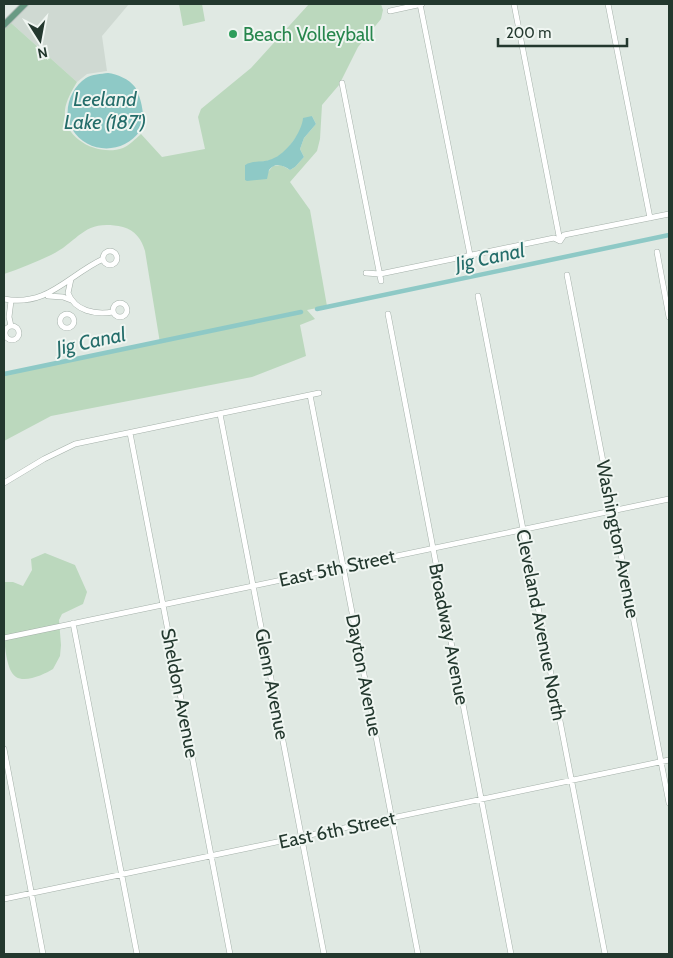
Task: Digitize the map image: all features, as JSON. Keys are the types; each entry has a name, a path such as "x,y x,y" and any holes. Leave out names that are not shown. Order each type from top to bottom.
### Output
{"main road":[{"path":"4,25 25,4"}],"street":[{"path":"390,11 421,4 470,255"},
{"path":"514,4 560,241"},
{"path":"608,4 650,218"},
{"path":"342,83 381,280"},
{"path":"560,241 564,235 669,214"},
{"path":"366,273 380,274 554,238 560,241"},
{"path":"657,252 669,317"},
{"path":"45,296 103,259"},
{"name":"Washington Avenue","path":"567,275 669,802"},
{"path":"70,315 74,303 68,289 73,277"},
{"path":"4,300 27,301 45,296 63,296 91,312 113,312"},
{"name":"Cleveland Avenue North","path":"478,296 605,954"},
{"path":"11,326 9,317 12,301"},
{"name":"Broadway Avenue","path":"388,314 511,954"},
{"path":"4,483 69,446 319,393"},
{"name":"Dayton Avenue","path":"310,395 418,954"},
{"name":"Glenn Avenue","path":"220,414 324,954"},
{"name":"Sheldon Avenue","path":"130,432 230,954"},
{"name":"East 5th Street","path":"4,638 669,499"},
{"path":"73,623 137,954"},
{"path":"4,749 44,954"},
{"name":"East 6th Street","path":"4,899 669,760"}],"shaded area":[{"path":"28,4 129,4 102,36 107,71 87,74 77,82 10,22"}],"green space":[{"path":"179,4 202,4 205,21 183,26"},
{"path":"309,4 381,4 383,10 381,19 358,47 339,85 322,105 320,139 317,151 290,182 310,210 327,306 307,310 315,319 300,325 306,356 252,377 51,416 4,441 4,374 160,343 145,251 137,236 127,228 110,225 90,228 51,255 4,274 4,29 10,22 77,82 71,92 65,110 69,129 84,143 93,148 103,150 123,148 141,134 162,157 205,149 198,117 201,109 251,68","holes":["312,116 316,124 304,138 300,149 304,157 295,167 290,170 281,165 273,166 268,172 245,180 245,165 276,158 286,150"]},
{"path":"45,553 75,565 87,592 83,604 62,614 59,620 60,656 53,669 35,677 20,679 11,671 7,661 4,633 4,582 13,582 23,586 32,570 31,559"}],"water":[{"name":"Leeland Lake (187')","path":"108,73 123,77 135,87 143,115 140,131 133,139 115,148 96,147 87,143 72,129 68,116 69,101 80,82 97,74"},
{"path":"312,116 316,124 304,138 300,149 304,157 295,167 290,170 276,165 269,170 267,179 245,180 245,165 269,160 283,152 288,148 300,130 303,118"}],"waterway":[{"name":"Jig Canal","path":"317,309 669,235"},
{"name":"Jig Canal","path":"4,374 301,312"}],"place":[{"name":"Beach Volleyball","path":"233,34"}]}
